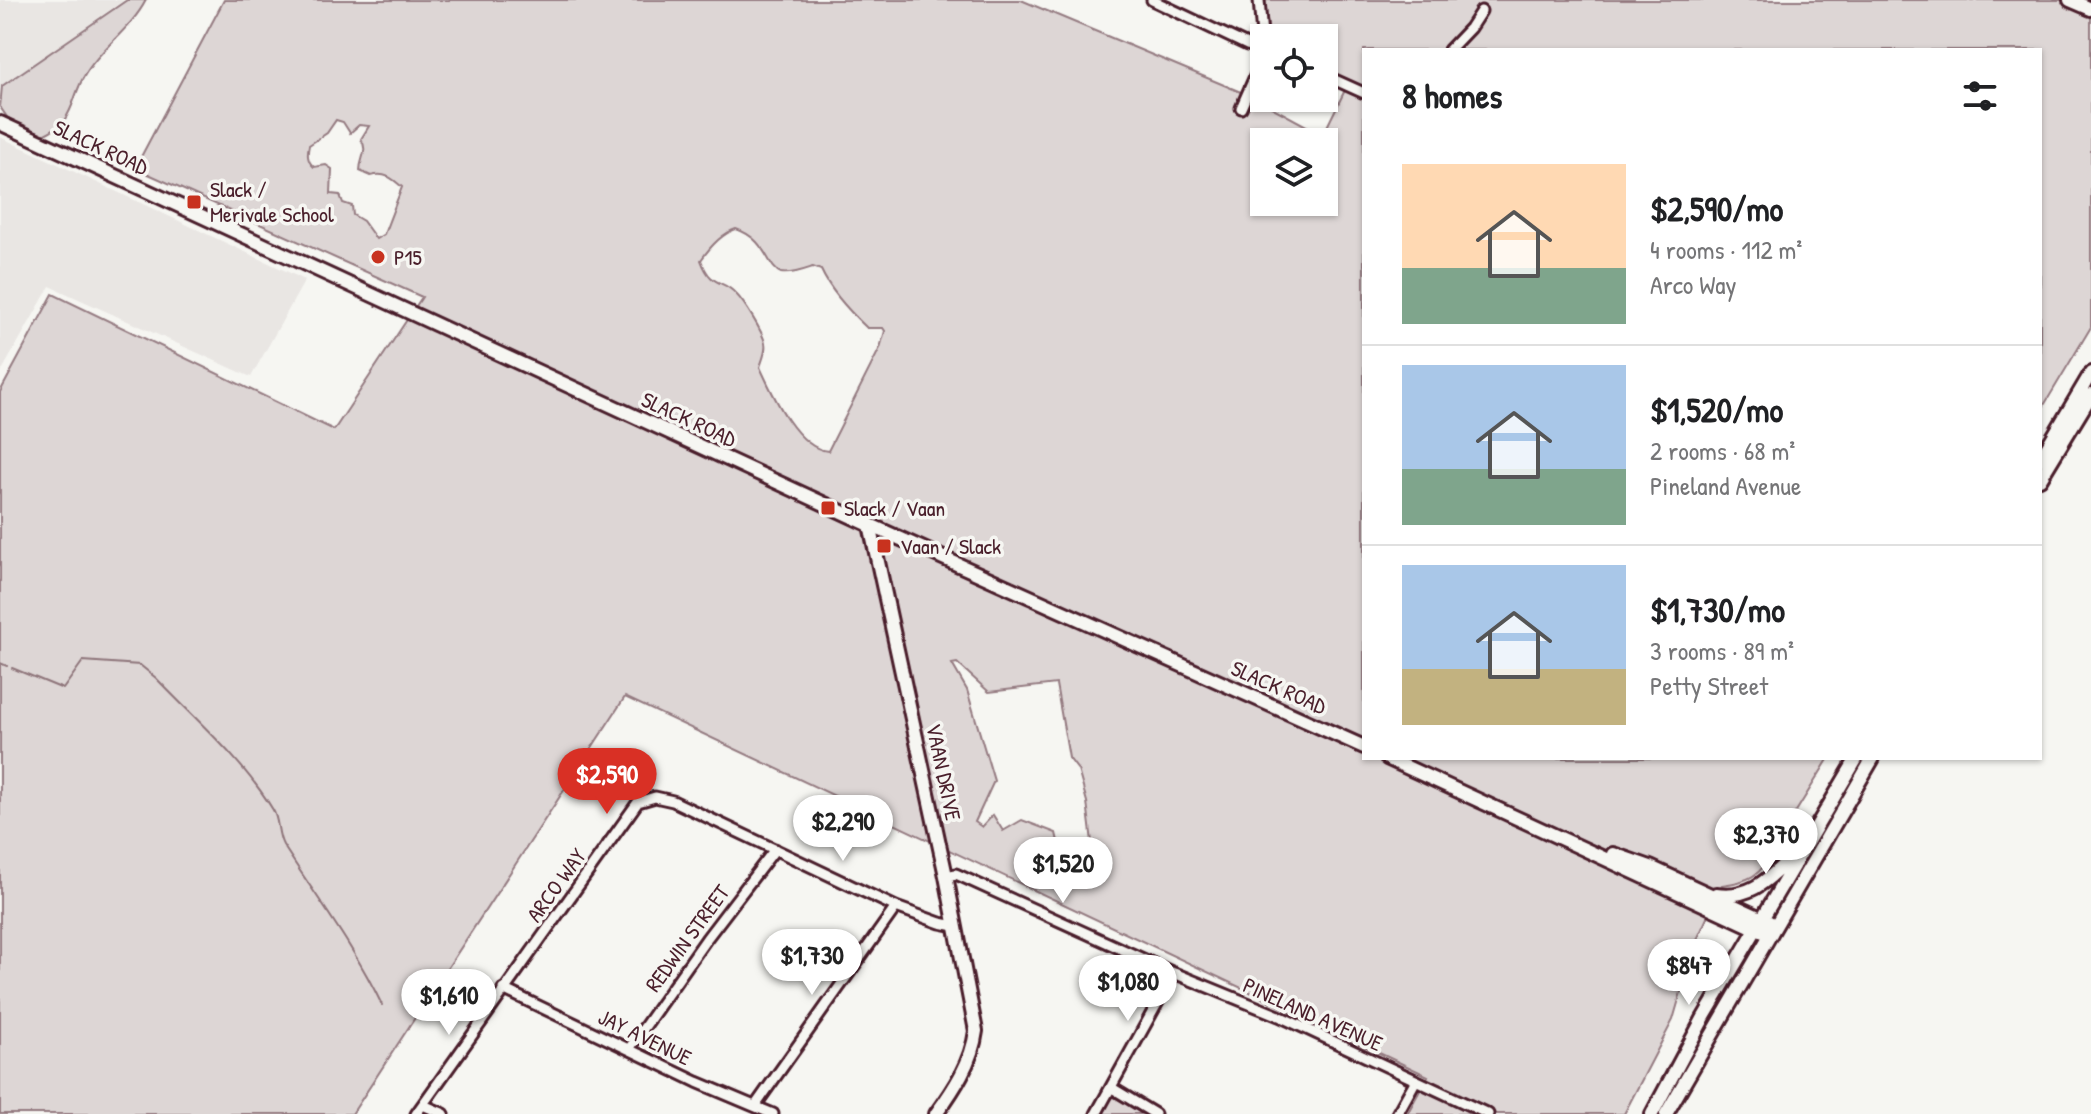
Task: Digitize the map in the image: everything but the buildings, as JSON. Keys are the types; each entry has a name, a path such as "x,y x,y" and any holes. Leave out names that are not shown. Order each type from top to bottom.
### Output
{"street":[{"path":"1152,0 1250,46"},
{"path":"1259,0 1262,24"},
{"path":"2070,0 2091,9"},
{"path":"1451,48 1481,11"},
{"path":"1338,81 1362,92"},
{"path":"1241,108 1250,88"},
{"name":"SLACK ROAD","path":"0,123 870,525 1362,746"},
{"path":"2042,456 2091,373"},
{"path":"2042,476 2091,395"},
{"name":"VAAN DRIVE","path":"870,525 946,876 976,1031 974,1049 952,1092 936,1114"},
{"path":"1391,760 1773,930"},
{"path":"1652,1114 1704,1017 1856,760"},
{"path":"1666,1114 1872,760"},
{"name":"ARCO WAY","path":"416,1114 638,802 655,797 673,801 896,907 955,926"},
{"path":"1557,835 1650,867 1706,893 1759,924"},
{"name":"REDWIN STREET","path":"629,1049 707,938 775,849"},
{"path":"1706,893 1737,895 1755,890 1801,851"},
{"name":"PINELAND AVENUE","path":"946,876 956,874 1174,973 1279,1016 1488,1114"},
{"path":"755,1106 896,907"},
{"path":"1096,1114 1174,973"},
{"name":"JAY AVENUE","path":"503,989 773,1114"},
{"path":"1397,1114 1416,1080"},
{"path":"1112,1088 1155,1114"},
{"path":"423,1105 444,1114"}],"shaded area":[{"path":"0,0 124,0 0,87"},
{"path":"127,0 146,0 132,21 88,69 66,118 60,124 43,135 7,117 0,107 2,86"},
{"path":"224,0 1021,0 1250,96 1250,112 1281,112 1310,128 1250,128 1250,216 1338,216 1338,128 1326,128 1334,112 1338,112 1345,90 1362,94 1362,760 1828,760 1763,867 1746,880 1722,885 1695,944 1673,1020 1624,1114 1407,1114 1428,1076 625,697 352,1114 0,1114 0,392 53,294 334,430 422,297 135,168","holes":["336,120 343,122 350,133 359,125 369,126 361,139 364,151 360,171 371,176 388,177 402,187 384,234 376,239 363,221 353,215 352,206 343,203 340,195 331,194 332,169 326,165 314,167 309,160 309,145 327,133","736,229 754,239 781,273 813,267 821,270 841,301 867,328 883,328 885,331 880,348 828,451 816,448 786,418 760,367 765,352 764,338 739,298 731,289 713,279 701,260 725,234","957,663 989,692 1056,684 1069,758 1078,770 1087,802 1094,858 1088,865 1062,858 1056,833 1022,820 1003,831 993,815 982,827 975,822 994,781 967,690 952,664"]},
{"path":"1265,0 2091,0 2091,327 2042,409 2042,48 1362,48 1362,88 1338,78 1338,24 1268,24"},
{"path":"0,137 305,280 251,377 50,286 0,374"},
{"path":"1113,1097 1118,1097 1148,1114 1100,1114"}],"waterway":[{"path":"12,668 63,689 83,661 140,665 156,678 233,757 261,792 275,814 283,845 348,943 382,1005"},
{"path":"0,663 7,666"}],"place":[{"name":"Slack / Merivale School","path":"194,202"},
{"name":"P15","path":"378,257"},
{"name":"Slack / Vaan","path":"828,508"},
{"name":"Vaan / Slack","path":"884,546"}]}
